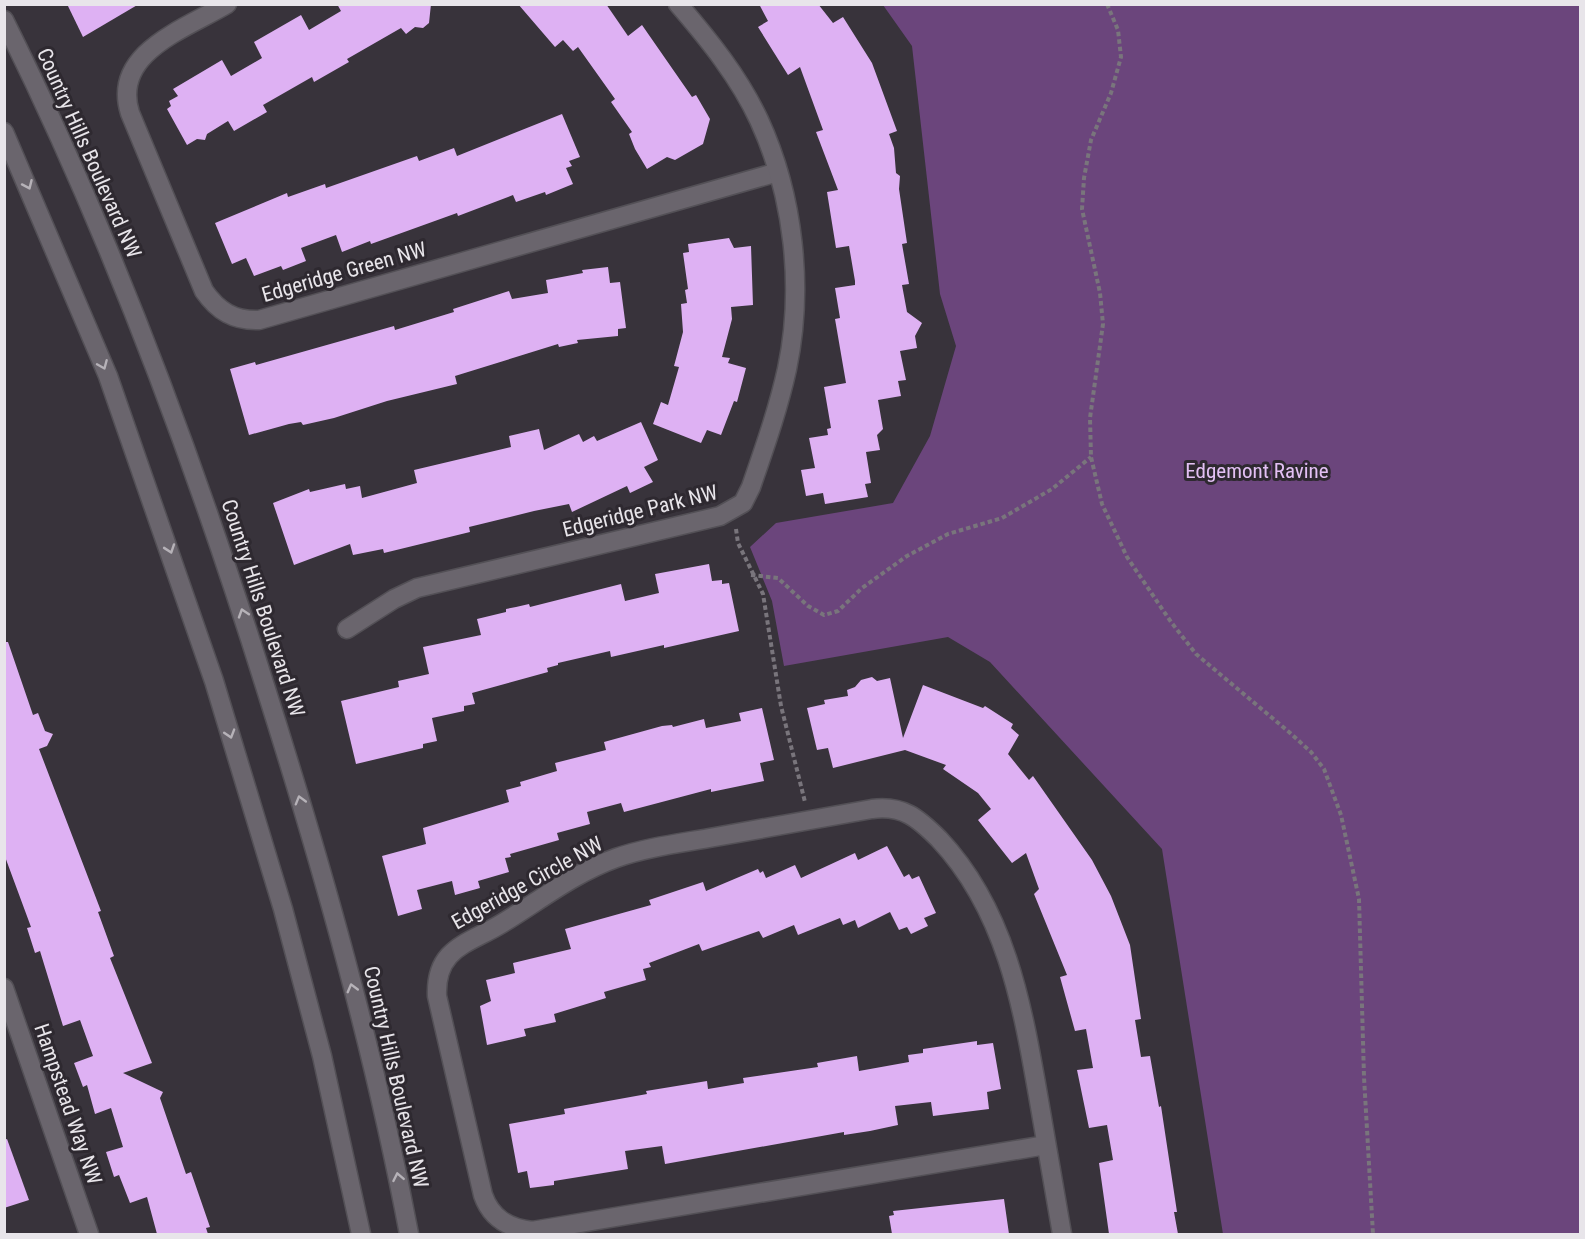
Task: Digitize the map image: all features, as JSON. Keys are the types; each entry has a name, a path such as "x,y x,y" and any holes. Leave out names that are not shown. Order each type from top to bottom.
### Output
{"street":[{"name":"Edgeridge Green NW","path":"227,4 145,52 135,65 125,88 130,112 204,291 221,311 244,321 259,320 778,172"},
{"name":"Edgeridge Park NW","path":"347,629 394,598 417,588 733,511 743,503 752,487 787,369 795,306 792,237 778,172 759,120 738,82 706,37 678,4"},
{"name":"Country Hills Boulevard NW","path":"4,20 89,204 130,303 183,441 240,606 325,883 397,1171 409,1234"},
{"path":"4,132 108,376 214,681 283,909 322,1056 360,1234"},
{"name":"Edgeridge Circle NW","path":"1046,1145 532,1231 518,1229 492,1214 483,1195 437,996 437,983 441,968 450,953 563,884 616,858 665,846 810,820 872,809 896,808 919,819 948,850 994,922 1011,963 1025,1020 1062,1234"},
{"name":"Hampstead Way NW","path":"4,988 89,1234"}],"path":[{"path":"1107,4 1118,30 1121,57 1111,93 1092,140 1084,178 1082,208 1100,293 1103,324 1090,417 1091,457 1101,504 1126,557 1196,654 1289,732 1311,752 1324,769 1341,815 1359,899 1364,1077 1373,1234"},
{"path":"751,575 778,578 808,606 824,615 838,611 862,588 907,556 948,534 1002,518 1052,489 1091,457"},
{"path":"733,511 738,543 751,575 763,594 781,706 810,820"}],"green space":[{"name":"Edgemont Ravine","path":"883,5 1580,5 1580,1234 1223,1234 1162,849 990,662 948,637 784,666 772,601 750,547 776,523 893,503 930,436 956,346 940,294 912,46"}],"building":[{"path":"67,4 139,4 83,37"},
{"path":"337,4 431,4 429,23 423,28 415,27 406,34 401,28 347,59 349,62 314,82 312,77 263,105 267,112 234,131 228,121 207,134 205,140 197,139 187,145 167,109 171,106 169,101 178,96 173,89 222,60 231,76 262,58 254,42 301,15 309,30 341,11"},
{"path":"518,4 606,4 628,36 642,25 692,97 696,95 710,119 703,144 675,160 667,157 647,169 635,149 629,134 632,132 611,102 615,99 578,47 573,51 563,40 555,47"},
{"path":"759,4 818,4 833,23 843,17 872,63 897,131 889,134 894,148 896,173 900,176 899,189 907,243 902,244 909,284 902,285 907,312 922,323 915,336 917,348 900,351 906,380 898,381 901,396 878,400 883,429 877,435 880,450 866,452 871,483 865,484 868,497 825,504 823,493 806,496 801,470 815,468 809,438 828,435 827,429 831,428 824,387 846,383 835,319 840,318 835,288 855,285 855,281 849,246 836,248 827,192 838,190 816,132 823,130 800,67 788,75 758,27 768,21"},
{"path":"562,114 580,157 569,161 572,166 566,168 573,184 546,195 545,192 516,202 513,195 458,216 457,213 342,252 336,235 301,248 306,261 283,270 281,266 254,276 246,258 232,264 215,223 287,193 288,197 325,184 326,188 417,156 419,161 454,148 457,156"},
{"path":"729,238 734,248 751,246 753,305 731,307 732,319 722,357 730,358 728,363 746,368 737,402 734,401 721,435 707,430 701,443 653,424 661,402 668,405 679,367 674,366 683,332 681,304 687,303 685,290 688,289 683,253 689,252 688,244"},
{"path":"608,267 610,283 620,282 626,328 618,329 618,336 577,340 578,343 559,347 558,344 455,376 457,384 387,401 334,418 303,425 301,422 289,424 249,435 230,369 255,362 256,365 394,326 395,330 454,312 453,309 509,291 512,299 548,293 546,280 583,273 582,270"},
{"path":"641,422 658,460 644,467 653,482 630,493 627,486 572,512 569,504 534,511 469,527 470,532 384,553 383,549 353,555 350,544 294,565 273,503 309,489 310,492 345,484 346,489 360,486 362,498 417,483 414,470 511,447 509,436 539,429 544,450 579,434 583,442 594,436 597,441"},
{"path":"709,564 712,581 722,580 722,584 729,583 739,631 664,648 664,645 611,657 610,651 558,663 558,665 547,668 548,672 472,693 475,704 464,706 464,711 432,718 437,741 423,744 423,748 356,764 341,701 399,687 398,681 429,674 423,647 481,635 477,619 506,612 506,609 529,604 530,607 621,584 625,601 659,593 655,574"},
{"path":"4,642 8,642 33,715 38,713 45,731 53,734 47,746 39,749 101,911 98,912 114,956 110,958 152,1063 123,1073 163,1092 160,1098 186,1174 191,1172 210,1227 206,1228 208,1234 157,1234 147,1197 130,1203 119,1175 114,1177 106,1152 123,1147 111,1108 95,1114 87,1085 83,1087 74,1063 93,1056 80,1020 63,1026 40,951 35,953 27,928 31,927 4,854"},
{"path":"872,677 877,681 890,678 903,738 923,685 983,708 985,706 1013,724 1011,728 1019,735 1008,754 1029,780 1033,776 1092,860 1111,896 1130,945 1141,1019 1135,1020 1141,1057 1150,1056 1159,1107 1161,1106 1177,1212 1174,1212 1178,1234 1109,1234 1099,1163 1113,1160 1107,1125 1089,1128 1077,1070 1093,1068 1086,1029 1075,1031 1060,977 1067,975 1034,894 1039,889 1026,853 1012,863 978,820 991,809 978,793 943,769 946,765 905,750 833,768 828,748 817,750 807,708 825,704 824,700 848,696 847,690 855,687 861,680"},
{"path":"762,708 774,760 760,763 764,781 711,792 711,789 624,812 621,803 587,812 590,824 557,833 559,840 510,854 511,857 505,858 509,872 478,881 480,888 455,895 452,881 417,890 422,909 398,916 382,856 426,844 423,828 509,802 506,790 521,786 520,782 557,771 555,763 606,750 604,742 662,726 672,725 673,727 704,719 706,728 741,721 739,713"},
{"path":"887,846 904,877 909,874 912,879 919,876 936,913 924,918 928,926 911,934 907,927 899,930 890,912 858,928 855,920 843,925 840,918 798,935 794,925 763,938 759,931 702,951 699,944 649,963 651,967 643,969 646,980 604,992 606,998 554,1014 556,1022 524,1029 526,1036 487,1045 480,1006 491,1001 486,980 515,973 513,963 571,949 565,929 651,905 649,900 703,882 706,891 758,869 760,873 763,871 766,878 795,865 801,878 855,853 858,860"},
{"path":"977,1041 977,1045 993,1043 1001,1089 987,1092 989,1109 933,1116 931,1102 895,1106 898,1125 844,1135 844,1132 665,1164 662,1146 625,1151 628,1169 554,1181 554,1185 530,1188 527,1171 518,1173 509,1124 565,1114 564,1109 647,1094 646,1091 707,1081 708,1089 744,1083 743,1078 818,1067 817,1063 857,1056 859,1071 909,1062 908,1055 923,1053 923,1049"},
{"path":"7,1139 29,1200 4,1208 4,1140"},
{"path":"1004,1199 1009,1234 892,1234 889,1216 894,1215 893,1211"}]}
